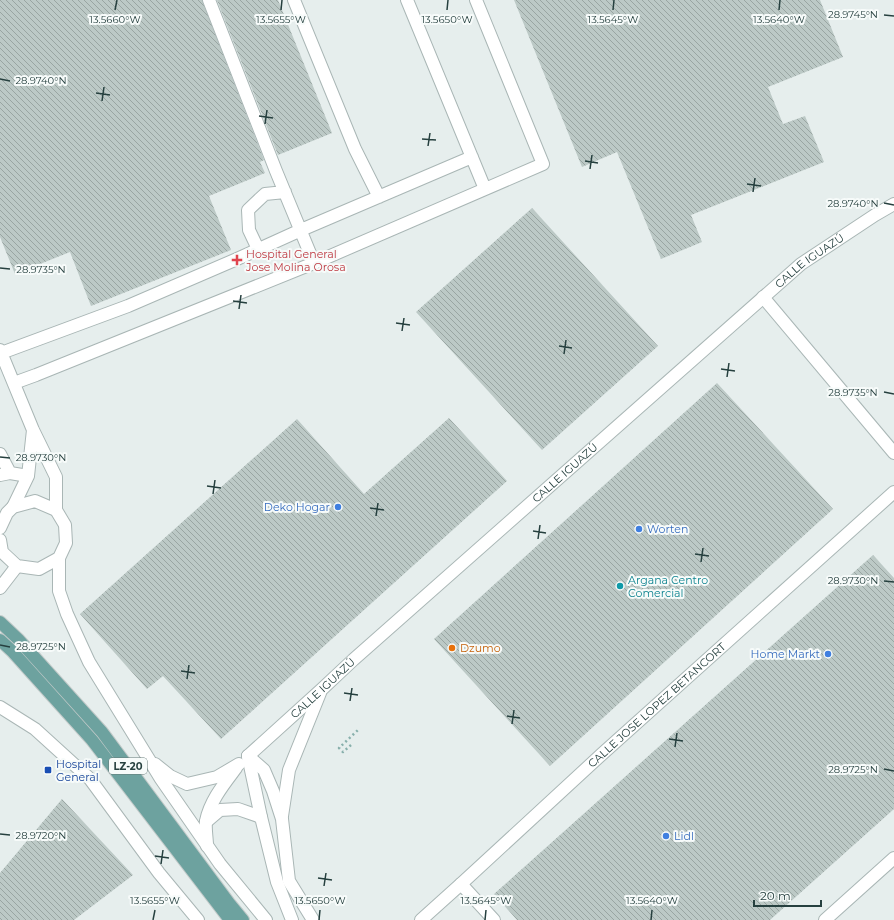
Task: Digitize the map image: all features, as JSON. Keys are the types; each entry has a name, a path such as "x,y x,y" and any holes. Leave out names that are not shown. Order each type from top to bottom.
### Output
{"main road":[{"name":"LZ-20","path":"0,622 18,639 102,732 243,920"},
{"name":"LZ-20","path":"0,640 12,651 92,740 230,920"}],"street":[{"path":"209,0 314,263"},
{"path":"294,0 355,149 379,197"},
{"path":"407,0 485,188"},
{"path":"14,383 314,263 543,164 476,0"},
{"path":"266,920 220,864 161,780 89,662 67,614 59,591 59,558 66,543 65,525 56,510 56,477 33,430 1,352 128,306 472,157"},
{"path":"258,250 249,230 248,210 264,194 285,192"},
{"name":"CALLE IGUAZÚ","path":"243,760 353,660 801,264 894,204"},
{"path":"763,297 894,453"},
{"path":"0,528 7,511 28,476 33,430"},
{"path":"0,454 5,474 28,476"},
{"name":"CALLE JOSE LOPEZ BETANCORT","path":"421,920 602,754 894,492"},
{"path":"7,511 36,502 56,510"},
{"path":"0,540 2,552 17,566 39,569 59,558"},
{"path":"0,588 17,566"},
{"path":"282,819 289,770 321,690"},
{"path":"0,707 35,729 90,779 159,873 198,920"},
{"path":"149,760 170,776 187,784 217,777 243,760"},
{"path":"243,760 262,817 277,882 292,920"},
{"path":"243,760 264,770 282,819 289,881 313,920"},
{"path":"207,846 206,822 212,804 226,782 243,760"},
{"path":"206,822 220,810 238,809 262,817"},
{"path":"825,920 894,858"},
{"path":"462,884 494,920"}],"path":[{"path":"351,745 343,752 339,748 358,730"}],"building":[{"path":"0,0 202,0 264,160 260,162 265,173 209,196 231,250 91,306 70,252 15,274 0,237"},
{"path":"217,0 278,0 332,133 278,155"},
{"path":"514,0 820,0 843,57 768,87 783,124 805,116 824,162 691,215 702,242 661,259 617,152 582,167"},
{"path":"532,208 658,346 542,450 416,312"},
{"name":"Argana Centro Comercial","path":"717,383 833,509 550,766 434,639"},
{"name":"Deko Hogar","path":"449,418 507,481 221,739 163,676 147,689 80,614 297,419 364,494"},
{"path":"873,555 894,578 894,809 770,920 517,920 494,894"},
{"path":"62,799 133,875 74,920 0,920 0,873"}],"place":[{"name":"Hospital General Jose Molina Orosa","path":"237,260"},
{"name":"Deko Hogar","path":"338,507"},
{"name":"Worten","path":"639,529"},
{"name":"Argana Centro Comercial","path":"620,586"},
{"name":"Dzumo","path":"452,648"},
{"name":"Home Markt","path":"828,654"},
{"name":"Hospital General","path":"48,770"},
{"name":"Lidl","path":"666,836"}]}
